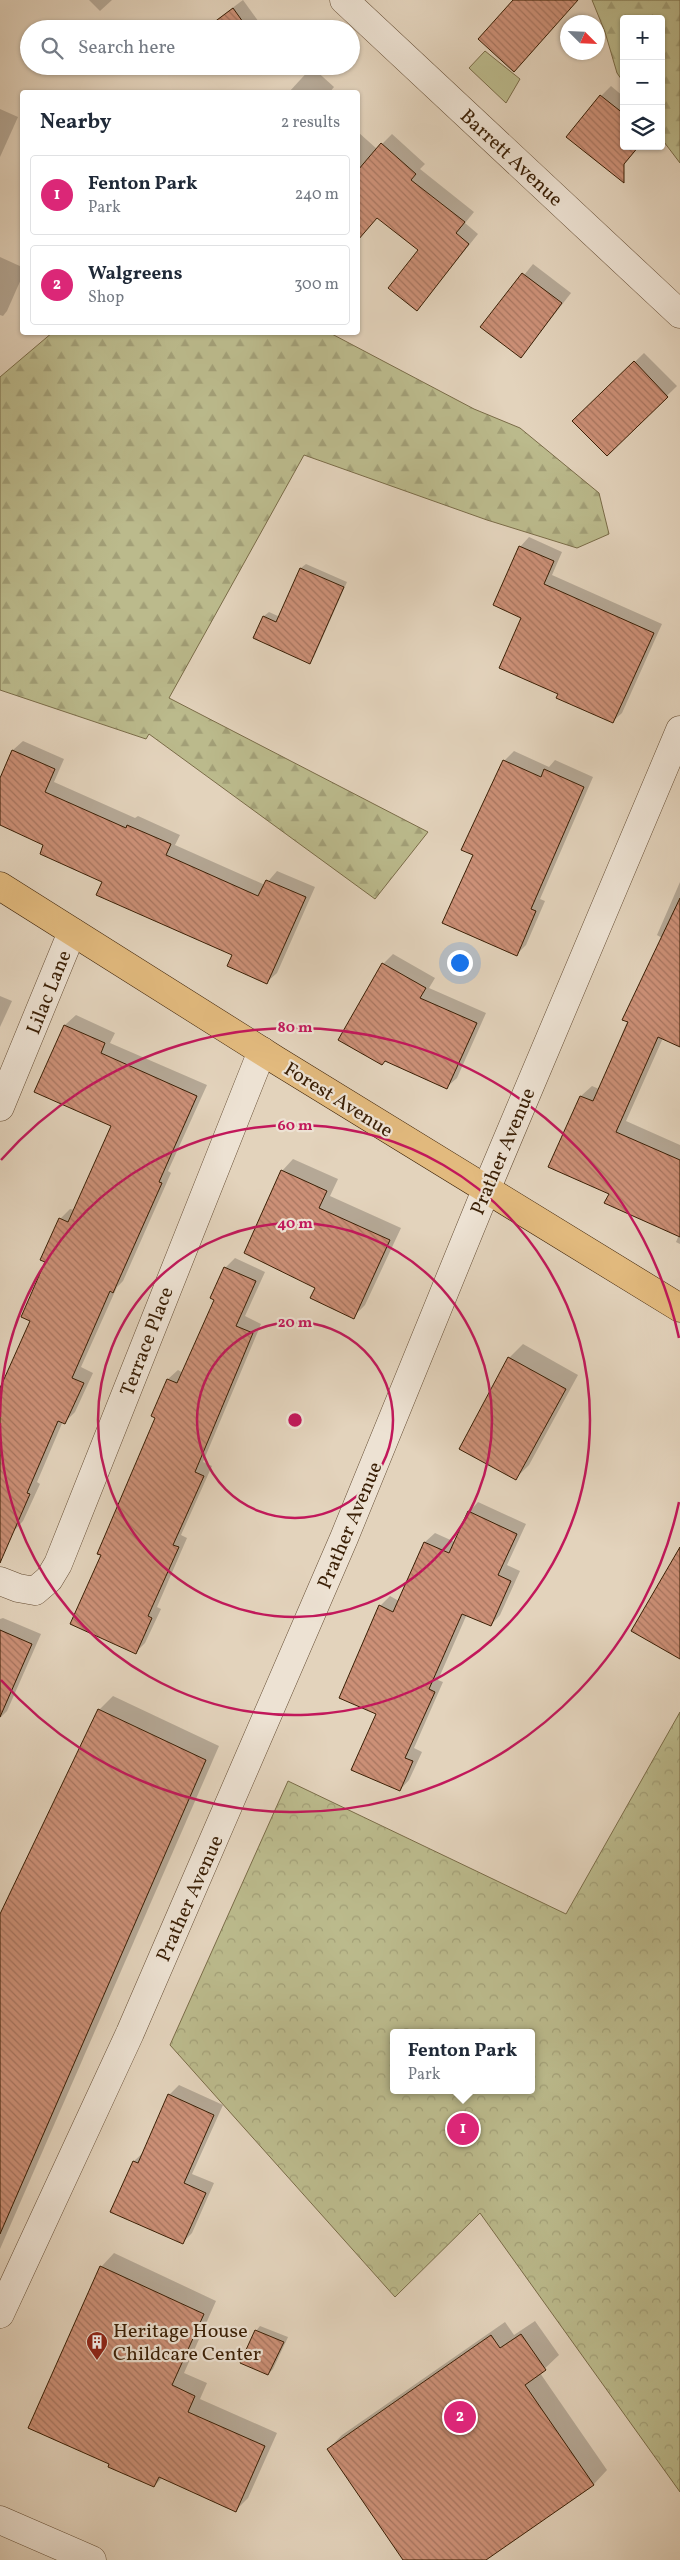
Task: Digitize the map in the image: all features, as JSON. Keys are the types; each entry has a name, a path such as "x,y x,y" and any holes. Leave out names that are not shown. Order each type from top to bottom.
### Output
{"main road":[{"name":"Forest Avenue","path":"0,886 262,1051 680,1308"}],"street":[{"name":"Barrett Avenue","path":"344,0 680,314"},
{"name":"Prather Avenue","path":"0,2314 117,2063 352,1520 486,1190 680,730"},
{"name":"Lilac Lane","path":"0,1107 72,932"},
{"name":"Terrace Place","path":"0,1581 18,1588 35,1590 49,1579 58,1564 262,1051"},
{"path":"0,2520 92,2560"}],"green space":[{"path":"592,0 680,0 680,163 665,143 665,15 620,15 620,77 617,73 605,32 605,15 598,15"},
{"path":"485,51 520,79 506,103 469,68"},
{"path":"49,335 334,335 474,409 520,428 599,493 609,534 577,548 487,520 304,455 169,698 428,832 375,899 149,734 146,739 0,690 0,377"},
{"path":"680,1712 680,2492 480,2213 395,2297 170,2045 288,1781 566,1914"}],"building":[{"path":"513,0 578,0 565,15 560,15 560,20 514,72 478,39"},
{"path":"233,8 242,20 217,20"},
{"path":"600,95 620,111 620,150 636,150 624,164 624,183 566,137"},
{"path":"381,143 416,174 411,180 465,222 456,233 469,244 417,311 388,288 418,250 377,218 360,238 360,168"},
{"path":"522,273 562,303 521,358 480,327"},
{"path":"634,361 668,397 607,456 572,421"},
{"path":"519,546 554,561 544,584 654,633 613,723 556,698 558,694 499,668 521,618 493,605"},
{"path":"300,568 344,587 310,664 253,638 263,616 276,622"},
{"path":"12,750 55,769 45,792 126,828 127,825 171,844 166,855 258,896 266,880 306,897 267,984 227,966 232,955 96,895 102,882 40,854 43,845 0,825 0,778"},
{"path":"503,760 541,777 544,769 584,787 531,909 536,911 517,956 442,923 473,855 461,850"},
{"path":"680,898 680,1047 658,1037 616,1132 680,1160 680,1237 604,1203 609,1194 548,1167 580,1096 593,1101 628,1022 622,1020"},
{"path":"382,963 426,988 420,998 477,1023 447,1089 385,1061 382,1065 338,1040"},
{"path":"64,1025 105,1043 101,1053 197,1096 159,1182 162,1183 113,1293 110,1291 72,1378 84,1383 65,1424 58,1421 27,1493 30,1494 0,1563 0,1388 30,1321 21,1317 45,1262 40,1260 59,1218 68,1222 111,1126 34,1092"},
{"path":"281,1170 327,1191 319,1208 390,1240 354,1319 310,1298 315,1288 244,1253"},
{"path":"224,1267 256,1281 236,1326 253,1333 195,1472 204,1476 173,1545 179,1547 148,1616 152,1618 136,1654 70,1624 101,1555 97,1554 155,1418 151,1416 167,1379 177,1383 214,1300 210,1298"},
{"path":"508,1357 566,1389 516,1480 459,1449"},
{"path":"468,1511 517,1534 498,1575 511,1581 491,1626 462,1614 429,1689 435,1692 405,1758 413,1761 400,1791 351,1770 376,1714 339,1698 379,1605 393,1612 424,1542 449,1553"},
{"path":"680,1547 680,1659 631,1631"},
{"path":"0,1630 32,1644 0,1717"},
{"path":"98,1709 206,1760 0,2234 0,1914"},
{"path":"168,2094 214,2115 184,2183 206,2193 183,2244 110,2212 133,2161 138,2163"},
{"path":"100,2266 204,2314 172,2385 195,2396 188,2412 265,2446 236,2512 159,2477 154,2487 108,2467 109,2464 28,2428"},
{"path":"255,2330 284,2342 268,2375 240,2363"},
{"path":"521,2334 546,2370 525,2385 594,2485 486,2560 403,2560 327,2449 491,2335 500,2348"}],"place":[{"name":"Fenton Park","path":"463,2129"},
{"name":"Heritage House Childcare Center","path":"97,2361"},
{"name":"Walgreens","path":"460,2417"}]}
